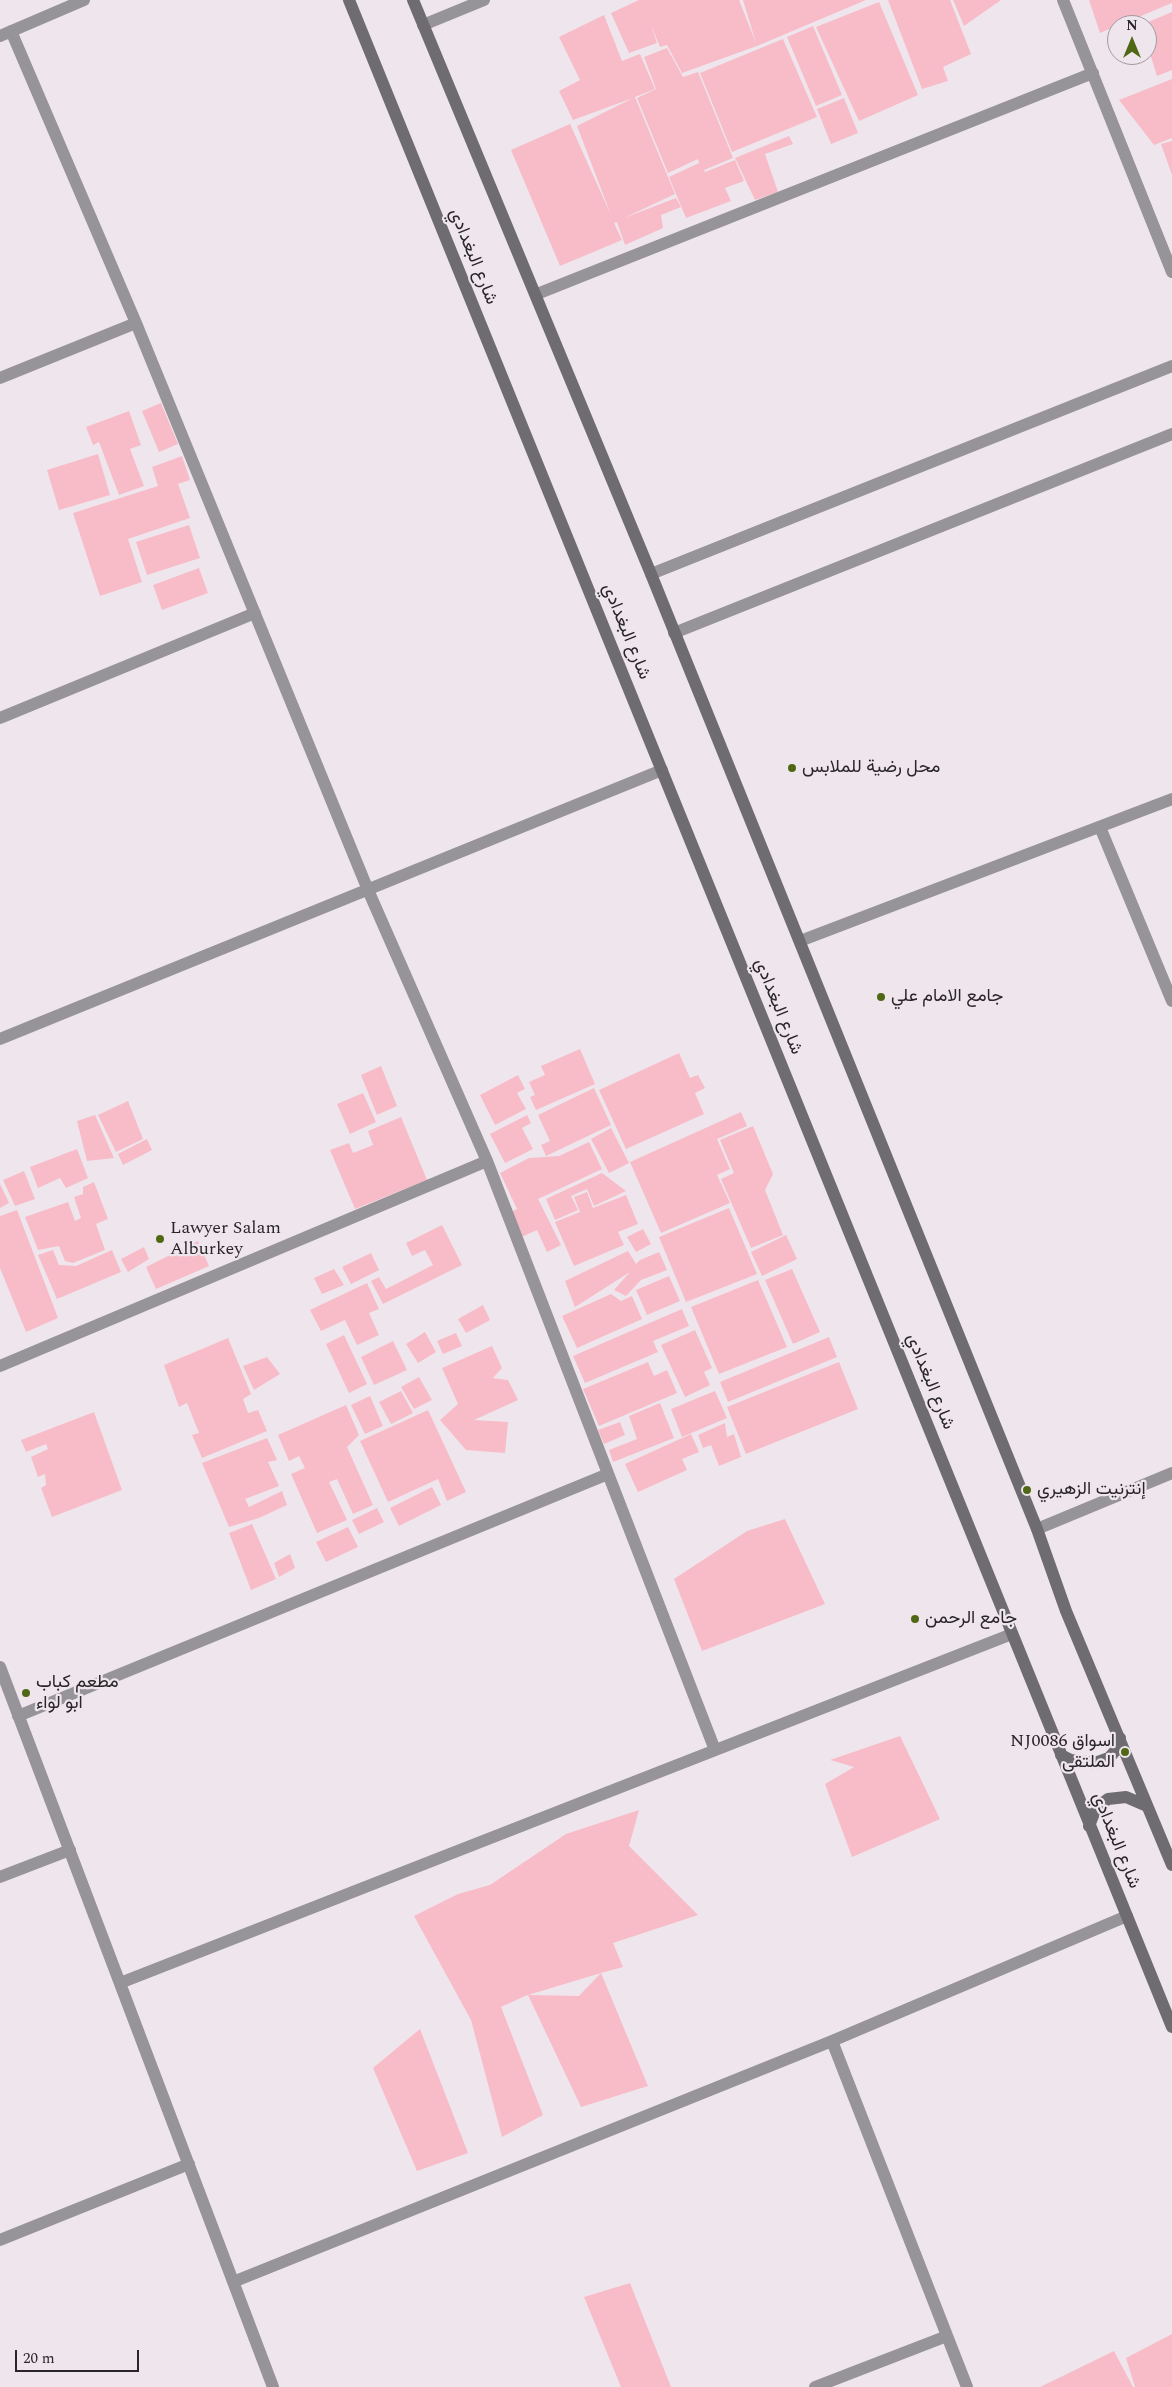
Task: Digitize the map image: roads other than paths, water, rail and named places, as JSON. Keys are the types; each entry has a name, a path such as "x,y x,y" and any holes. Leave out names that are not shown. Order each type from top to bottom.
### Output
{"street":[{"path":"84,0 5,33 136,323 368,890 487,1161 715,1750"},
{"name":"شارع البغدادي","path":"349,0 1172,2028"},
{"path":"413,0 537,294 651,574 1037,1529 1066,1611 1172,1865"},
{"path":"423,25 484,0"},
{"path":"1063,0 1172,272"},
{"path":"537,294 1093,73"},
{"path":"0,378 136,323"},
{"path":"651,574 1172,366"},
{"path":"674,632 1172,434"},
{"path":"0,718 255,613"},
{"path":"0,1039 662,770"},
{"path":"800,941 1172,799"},
{"path":"1100,827 1172,1002"},
{"path":"0,1366 487,1161"},
{"path":"1037,1529 1172,1473"},
{"path":"18,1716 608,1474"},
{"path":"120,1983 1012,1634"},
{"path":"0,1667 274,2387"},
{"path":"1061,1755 1071,1760 1095,1763 1109,1758 1116,1750 1120,1738"},
{"path":"1089,1826 1096,1808 1108,1799 1126,1797 1147,1806"},
{"path":"0,1877 70,1850"},
{"path":"233,2282 832,2041 1127,1916"},
{"path":"832,2041 967,2387"},
{"path":"0,2240 189,2164"},
{"path":"815,2387 947,2336"}],"place":[{"name":"محل رضية للملابس","path":"792,768"},
{"name":"جامع الامام علي","path":"881,997"},
{"name":"Lawyer Salam Alburkey","path":"160,1239"},
{"name":"إنترنيت الزهيري","path":"1027,1490"},
{"name":"جامع الرحمن","path":"915,1619"},
{"name":"مطعم كباب ابو لواء","path":"26,1693"},
{"name":"NJ0086 اسواق الملتقى","path":"1125,1752"}]}
